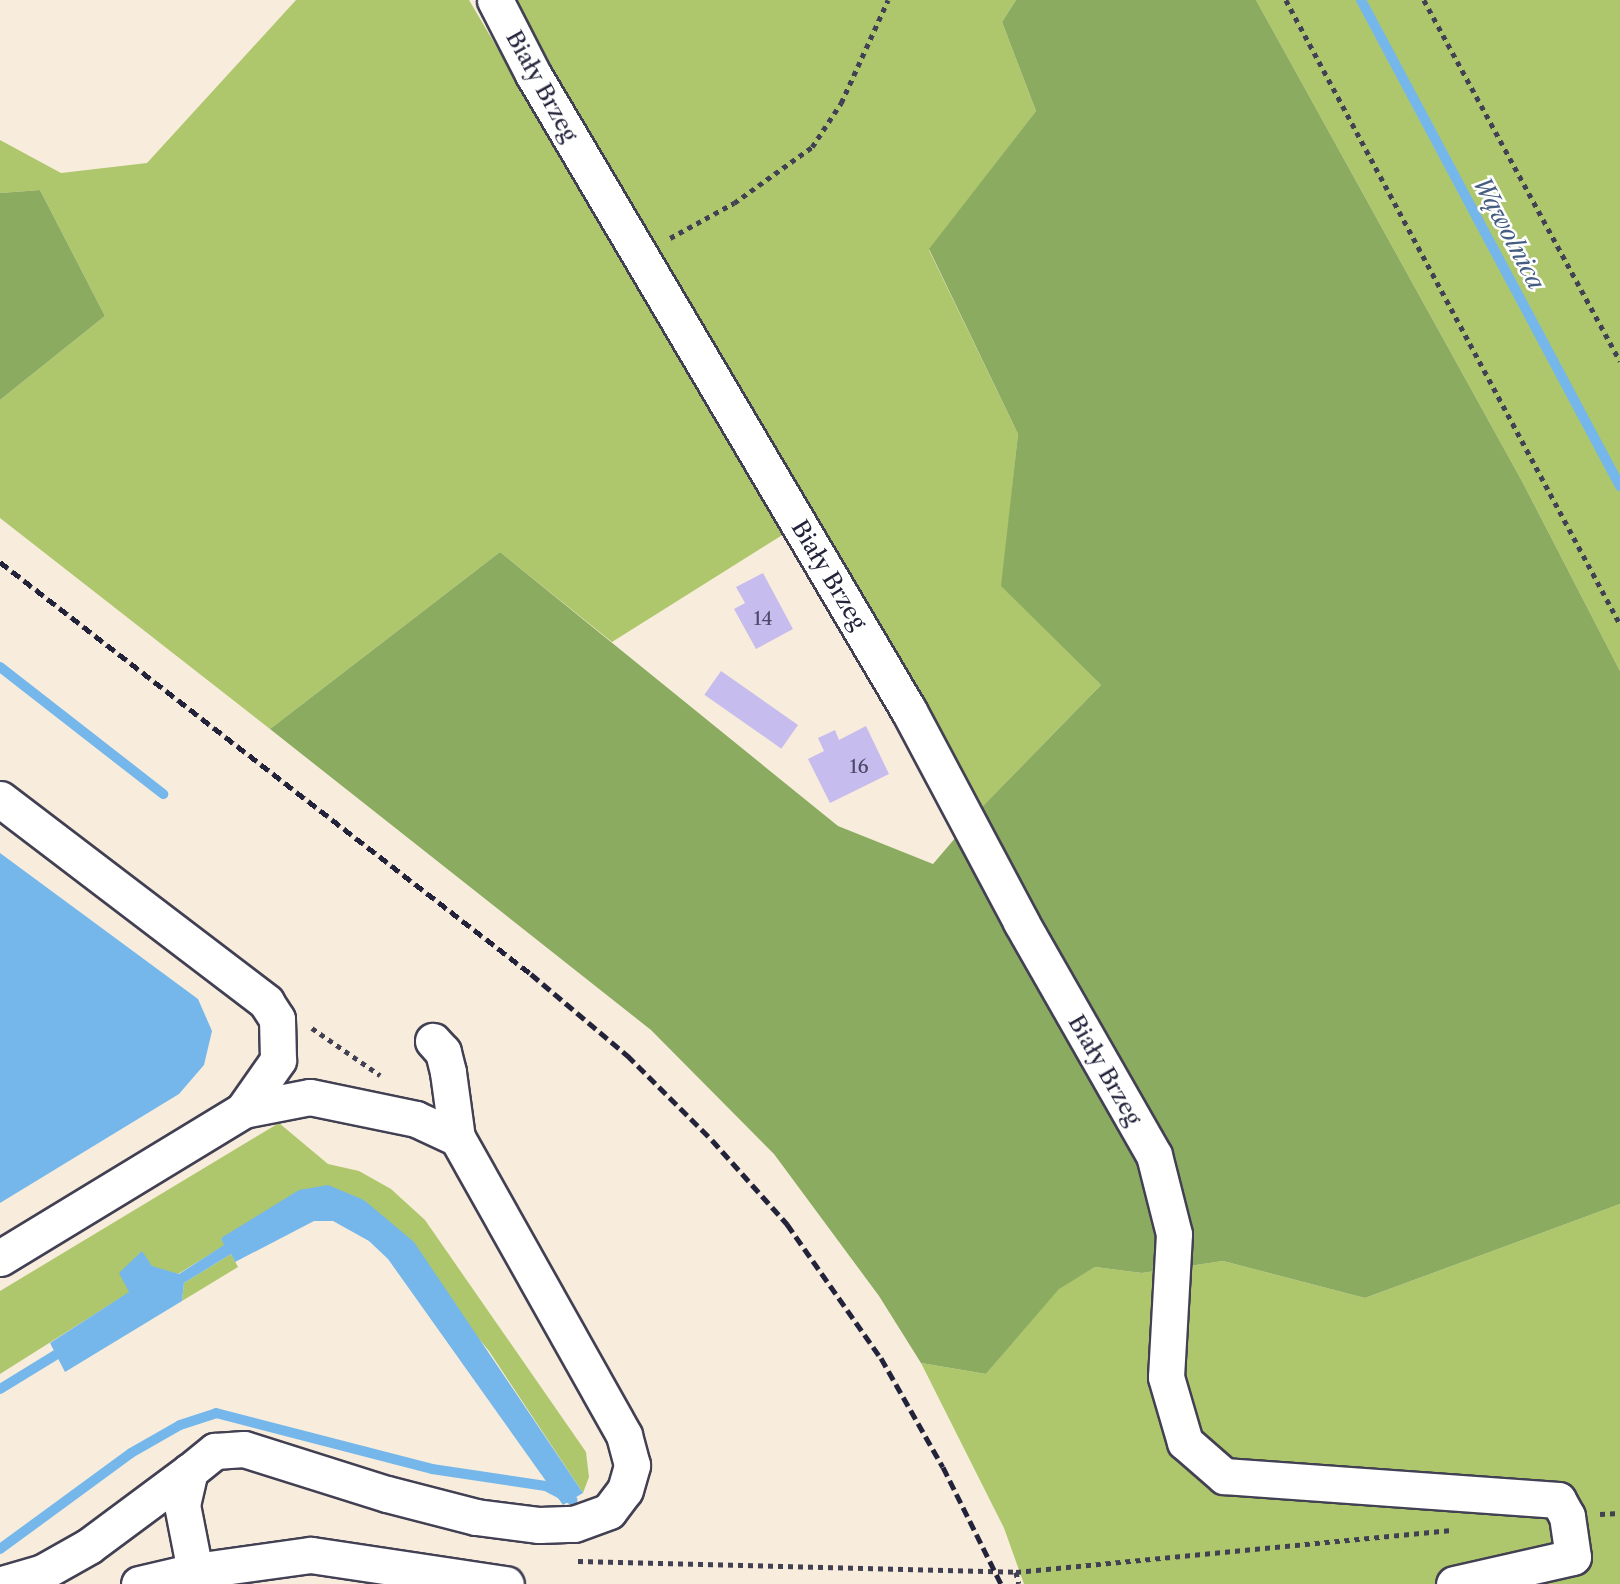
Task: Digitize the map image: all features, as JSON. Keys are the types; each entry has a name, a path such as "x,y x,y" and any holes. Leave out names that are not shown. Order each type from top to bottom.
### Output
{"lane":[{"name":"Biały Brzeg","path":"495,0 638,253 909,710 1021,922 1154,1155 1174,1234 1166,1377 1185,1442 1224,1476 1558,1500 1567,1516 1573,1557 1454,1584"},
{"path":"0,799 266,1002 277,1019 278,1060 243,1110"},
{"path":"2,1584 43,1572 89,1546 190,1471 202,1458 231,1448 476,1517 562,1525 609,1511 625,1490 632,1465 624,1434 457,1138 448,1072 443,1052 433,1041"},
{"path":"0,1258 243,1110 310,1097 371,1106 416,1119 457,1138"},
{"path":"190,1471 182,1504 195,1571"},
{"path":"139,1584 195,1571 311,1555 506,1584"}],"path":[{"path":"638,253 734,203 812,147 841,103 888,0"},
{"path":"1286,0 1620,624"},
{"path":"1424,0 1620,362"},
{"path":"266,1002 346,1048 389,1081"},
{"path":"569,1561 1016,1572 1457,1529"},
{"path":"1016,1572 1019,1584"}],"green space":[{"path":"296,0 469,0 784,534 612,642 500,552 270,729 0,518 0,400 105,316 40,190 0,193 0,140 61,173 147,163"},
{"path":"516,0 1016,0 1002,22 1036,111 929,250 1018,434 1002,586 1101,685 980,809 617,188"},
{"path":"1016,0 1256,0 1523,483 1620,671 1620,1204 1365,1298 1223,1261 1142,1273 1095,1267 1059,1289 986,1374 921,1363 879,1296 774,1154 651,1030 270,729 500,552 838,826 933,864 980,809 1101,685 1001,586 1018,434 929,249 1036,111 1002,22"},
{"path":"1256,0 1620,0 1620,671 1523,483"},
{"path":"40,190 105,316 0,400 0,193"},
{"path":"279,1123 328,1164 359,1171 391,1189 425,1220 586,1452 589,1477 583,1493 489,1351 364,1200 221,1238 225,1245 178,1274 152,1267 142,1252 130,1292 0,1374 0,1291"},
{"path":"1620,1204 1620,1584 1024,1584 1004,1528 921,1363 986,1374 1059,1288 1095,1267 1142,1273 1223,1261 1365,1298"},
{"path":"231,1254 238,1267 182,1301 184,1283"}],"water":[{"path":"0,853 198,999 212,1031 204,1065 179,1094 0,1203"},
{"path":"328,1185 364,1200 414,1242 583,1493 563,1505 388,1259 369,1241 333,1221 314,1221 235,1262 231,1254 184,1283 182,1301 65,1372 50,1343 129,1292 119,1273 142,1251 152,1266 179,1274 224,1245 221,1238 299,1190"}],"building":[{"path":"763,573 793,629 756,649 734,609 745,603 736,587"},
{"path":"721,671 798,725 781,749 704,695"},
{"path":"866,726 889,774 830,803 808,759 824,751 818,738 835,730 839,740"}],"waterway":[{"name":"Wąwolnica","path":"1361,0 1620,486"},
{"path":"0,667 163,794"},
{"path":"0,1389 67,1348"},
{"path":"0,1549 131,1453 180,1425 216,1413 432,1469 546,1486 572,1500"}],"railway":[{"path":"0,562 531,974 627,1055 712,1140 787,1224 881,1358 943,1467 1001,1584"}]}
